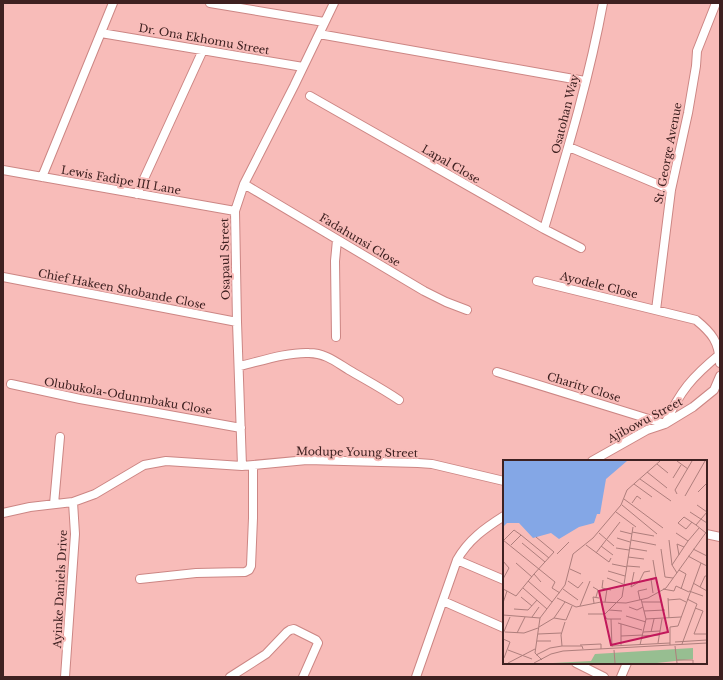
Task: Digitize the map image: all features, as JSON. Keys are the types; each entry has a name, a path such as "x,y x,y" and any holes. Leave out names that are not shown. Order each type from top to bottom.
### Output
{"street":[{"path":"42,178 113,3"},
{"path":"210,3 324,22"},
{"name":"Osapaul Street","path":"242,466 235,211 244,184 334,3"},
{"name":"Osatohan Way","path":"544,229 569,147 603,3"},
{"name":"St. George Avenue","path":"656,310 671,190 688,112 696,66 697,51 716,3"},
{"name":"Dr. Ona Ekhomu Street","path":"101,33 303,67"},
{"path":"319,34 585,81"},
{"path":"137,194 203,50"},
{"name":"Lapal Close","path":"310,96 544,229 581,248"},
{"path":"569,147 671,190"},
{"name":"Lewis Fadipe III Lane","path":"3,170 235,211"},
{"name":"Fadahunsi Close","path":"244,184 424,291 446,302 468,310"},
{"path":"336,337 334,261 337,240"},
{"name":"Chief Hakeen Shobande Close","path":"3,277 237,322"},
{"name":"Ayodele Close","path":"537,282 656,310"},
{"path":"656,310 696,320 708,330 716,340 720,354 720,362"},
{"path":"240,366 286,355 308,352 314,353 336,361 399,400"},
{"path":"665,424 674,403 681,393 698,372 720,354"},
{"name":"Charity Close","path":"497,372 665,424"},
{"name":"Ajibowu Street","path":"594,460 647,430 665,424 717,391 720,376"},
{"name":"Olubukola-Odunmbaku Close","path":"11,384 80,399 241,428"},
{"path":"54,504 60,437"},
{"name":"Modupe Young Street","path":"3,513 30,507 73,502 95,494 144,465 171,460 242,466 307,460 418,463 432,464 503,481"},
{"path":"140,579 196,573 246,572 249,570 251,566 253,518 253,466"},
{"name":"Ayinke Daniels Drive","path":"65,677 75,534 73,502"},
{"path":"416,677 461,552 474,537 503,517"},
{"path":"707,534 720,537"},
{"path":"457,560 503,580"},
{"path":"443,601 503,628"},
{"path":"230,677 266,654 287,632 294,629 316,640 318,643 303,677"},
{"path":"578,664 604,677"},
{"path":"621,677 627,664"}]}
